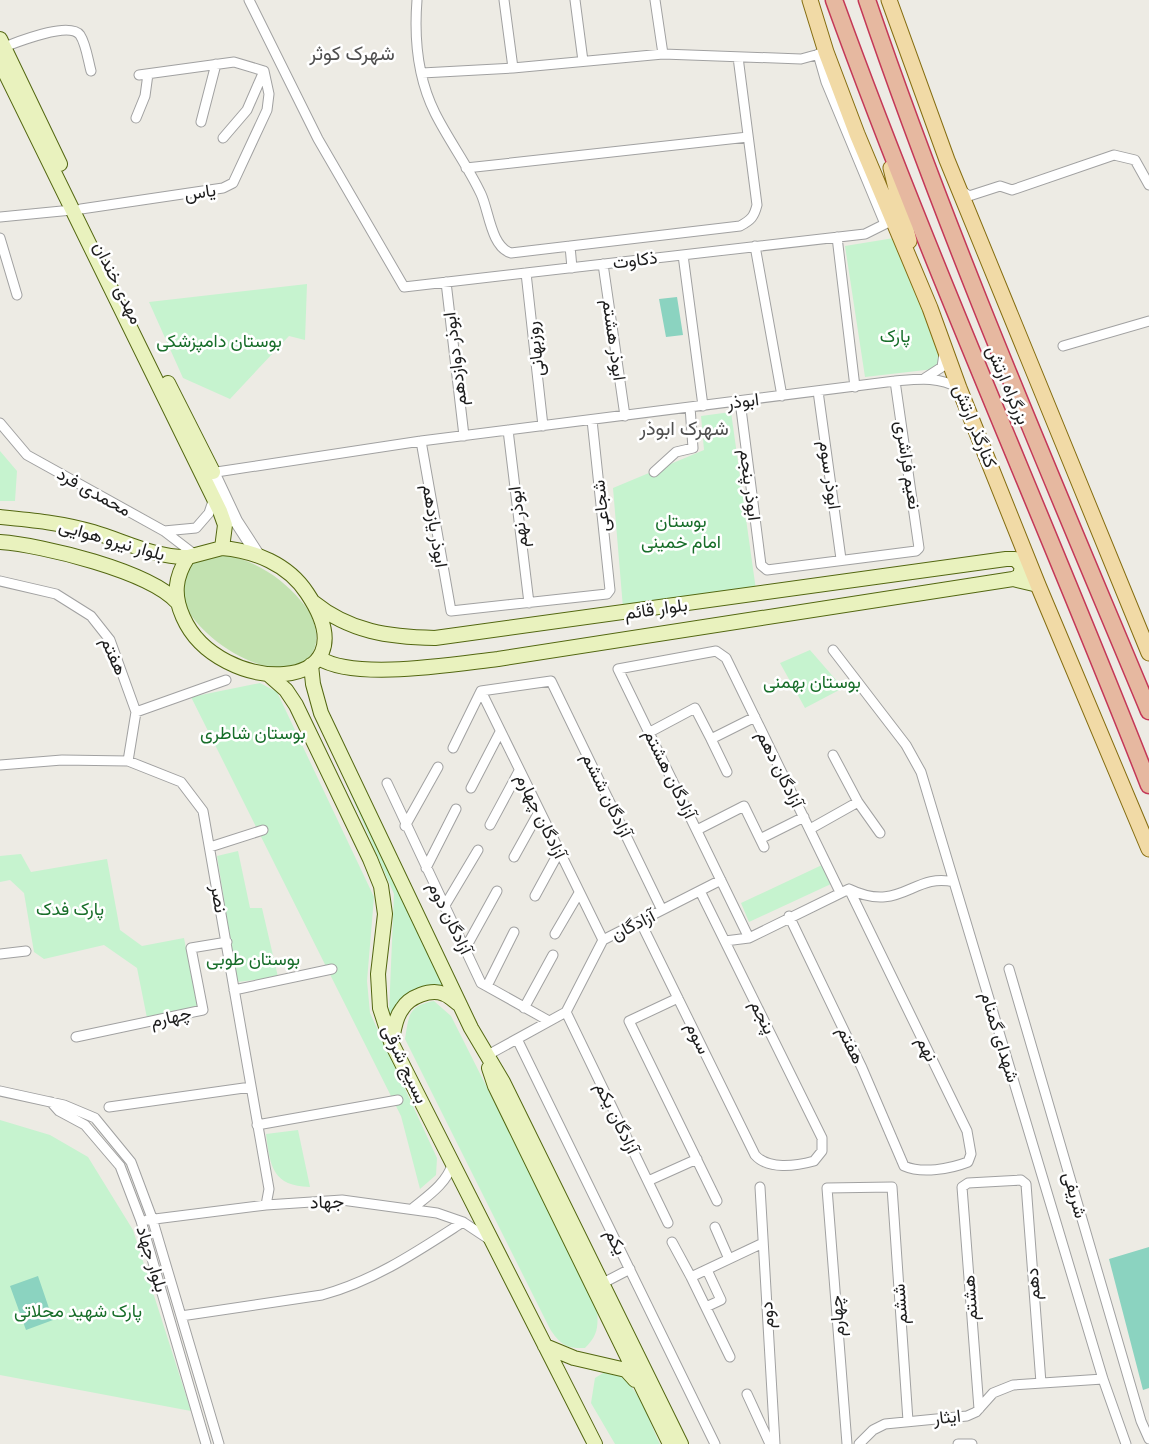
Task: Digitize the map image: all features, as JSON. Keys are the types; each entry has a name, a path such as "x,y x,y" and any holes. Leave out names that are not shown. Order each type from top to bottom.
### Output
{"highway":[{"name":"بزرگراه ارتش","path":"834,0 881,130 1083,615 1149,785"},
{"name":"بزرگراه ارتش","path":"867,0 907,114 1050,474 1149,711"}],"main road":[{"name":"کنارگذر ارتش","path":"810,0 822,53 930,308 958,388 1149,849"},
{"path":"889,0 960,190 1149,653"},
{"name":"مهدی خندان","path":"2,43 76,209"},
{"name":"مهدی خندان","path":"0,62 207,473 225,525 222,548"},
{"path":"881,130 909,244 930,308"},
{"name":"بلوار نیرو هوایی","path":"0,517 71,527 168,557 191,556"},
{"name":"بلوار نیرو هوایی","path":"0,542 42,548 96,562 163,590 177,602"},
{"path":"1006,559 1019,552 1021,542"},
{"path":"315,661 294,674 269,675 238,667 207,647 190,630 177,602 176,579 191,556 222,548 258,555 292,575 313,602 324,626 325,638 315,661 313,684 321,713 461,1006 486,1056 504,1082 603,1283 642,1389 670,1444"},
{"path":"1006,559 1015,559 1022,566 1020,576 1013,579"},
{"name":"بلوار قائم","path":"313,602 330,616 365,631 396,636 435,638 1006,559"},
{"path":"1013,579 1038,585"},
{"name":"بلوار قائم","path":"315,661 343,668 371,669 498,659 1013,579"},
{"name":"بسیج شرقی","path":"269,675 286,690 304,722 381,886 385,914 378,974 380,1008 392,1042 595,1444"},
{"path":"304,722 311,714 321,713"},
{"path":"1097,726 1149,822"},
{"path":"392,1042 395,1024 402,1007 416,997 431,992 444,993 461,1006"},
{"path":"486,1056 495,1086 681,1444"},
{"path":"545,1346 574,1358 626,1370 642,1389"}],"street":[{"name":"ذکاوت","path":"249,0 318,139 404,287 865,234 885,224 826,82 822,53"},
{"path":"417,0 416,28 422,73 434,112 481,194 500,246 504,251 512,253 740,226 749,221 754,216 757,205 738,57"},
{"path":"504,0 513,68"},
{"path":"575,0 583,61"},
{"path":"655,0 663,54"},
{"path":"2,43 55,30 73,31 81,37 91,71"},
{"path":"422,73 513,68 663,54 801,59 822,53"},
{"path":"136,118 145,96 144,75 234,62 264,71 247,110 223,138"},
{"path":"201,122 216,64"},
{"name":"یاس","path":"76,209 223,188 233,183 267,110 269,94 264,71"},
{"path":"466,168 748,137"},
{"path":"960,190 969,196 1000,186 1012,190 1114,155 1135,160 1149,184"},
{"path":"0,217 76,209"},
{"path":"837,237 855,387"},
{"path":"0,238 16,294"},
{"path":"570,246 572,268"},
{"path":"755,246 782,396"},
{"path":"683,255 703,406"},
{"name":"ابوذر هشتم","path":"603,264 625,416"},
{"name":"روزبهانی","path":"526,273 543,426"},
{"name":"ابوذر دوازدهم","path":"446,282 464,436"},
{"path":"1063,346 1149,321"},
{"path":"923,379 944,365 944,347"},
{"name":"ابوذر","path":"207,473 421,441 895,381 942,380 958,388"},
{"name":"نعیم فراشری","path":"841,559 920,548 895,381"},
{"name":"ابوذر سوم","path":"818,391 841,559"},
{"name":"ابوذر پنجم","path":"740,401 763,569 794,567 841,559"},
{"path":"654,472 676,452 693,448 690,407"},
{"name":"شجاعی","path":"528,603 610,592 591,420"},
{"name":"محمدی فرد","path":"0,423 27,455 164,531 191,556"},
{"name":"ابوذر نهم","path":"508,430 528,603"},
{"name":"ابوذر یازدهم","path":"421,441 451,611 528,603"},
{"name":"مهدی خندان","path":"207,473 258,555"},
{"path":"164,531 196,528 209,513 214,498"},
{"name":"هفتم","path":"0,581 56,594 92,616 110,640 136,712 128,761"},
{"name":"شهدای گمنام","path":"833,650 906,745 921,772 1103,1379 1126,1444"},
{"name":"آزادگان دهم","path":"618,669 716,651 726,658 810,829 844,890"},
{"name":"آزادگان هشتم","path":"618,669 721,880"},
{"path":"136,712 226,680"},
{"name":"آزادگان ششم","path":"481,691 551,681 662,910"},
{"path":"453,748 481,691"},
{"name":"آزادگان چهارم","path":"481,691 603,940"},
{"path":"650,732 695,708 727,772"},
{"path":"711,739 755,717"},
{"path":"471,788 500,732"},
{"path":"833,755 858,802 880,833"},
{"name":"نصر","path":"0,765 62,760 128,761 181,782 203,811 269,1189 266,1205"},
{"path":"405,825 438,767"},
{"path":"490,825 519,771"},
{"name":"آزادگان دوم","path":"387,783 481,983 549,1021"},
{"path":"810,829 858,802"},
{"path":"697,830 744,806 762,843 804,817"},
{"path":"426,868 456,809"},
{"path":"514,857 539,812"},
{"path":"210,846 262,830"},
{"path":"444,907 478,850"},
{"path":"536,896 559,852"},
{"path":"725,941 749,938 844,890 866,897 888,898 942,879 954,882"},
{"path":"721,880 749,938"},
{"name":"آزادگان","path":"566,1012 603,940 721,880"},
{"name":"نهم","path":"844,890 967,1131 970,1144 968,1162 957,1167 914,1170"},
{"path":"465,949 497,891"},
{"name":"پنجم","path":"700,891 823,1144 819,1156 807,1163 772,1165 766,1164 755,1155"},
{"path":"555,934 579,893"},
{"name":"هفتم","path":"789,916 904,1166 914,1170"},
{"name":"سوم","path":"640,921 755,1155"},
{"path":"487,986 514,933"},
{"name":"چهارم","path":"76,1036 203,1010 191,948 227,942"},
{"path":"0,954 26,951"},
{"path":"524,1008 553,955"},
{"path":"234,990 332,969"},
{"name":"شریفی","path":"1009,969 1149,1439"},
{"path":"678,999 629,1021 717,1201"},
{"path":"486,1056 566,1012"},
{"name":"آزادگان یکم","path":"566,1012 668,1223"},
{"name":"یکم","path":"517,1039 716,1444"},
{"path":"109,1107 251,1087"},
{"path":"0,1091 51,1102 95,1118 131,1162 152,1218 219,1444"},
{"path":"258,1125 398,1100"},
{"name":"بلوار جهاد","path":"51,1102 60,1111 85,1125 120,1166 141,1221 206,1444"},
{"path":"648,1181 696,1159"},
{"path":"413,1208 437,1189 450,1172 454,1161"},
{"name":"هشتم","path":"979,1409 962,1187 968,1183 1021,1180 1026,1184"},
{"name":"دهم","path":"1026,1184 1041,1383"},
{"name":"دوم","path":"760,1187 775,1444"},
{"name":"چهارم","path":"847,1444 827,1188 892,1187"},
{"name":"ششم","path":"892,1187 908,1421"},
{"name":"جهاد","path":"141,1221 266,1205 342,1200 413,1208 463,1222 494,1244"},
{"path":"181,1316 343,1290 388,1270 463,1222"},
{"path":"715,1227 729,1259"},
{"path":"672,1242 730,1357"},
{"path":"691,1277 763,1243"},
{"path":"603,1283 630,1269"},
{"path":"706,1306 721,1300 707,1270"},
{"name":"ایثار","path":"859,1444 879,1426 967,1416 979,1409 1001,1388 1103,1379"},
{"path":"747,1394 770,1444"},
{"name":"ایثار","path":"958,1444 972,1444"}],"green space":[{"name":"پارک","path":"894,238 940,350 939,362 934,369 865,377 845,246"},
{"name":"بوستان دامپزشکی","path":"307,284 305,340 289,336 230,399 183,378 149,302"},
{"path":"677,297 683,335 666,337 659,299"},
{"name":"بوستان امام خمینی","path":"731,412 756,590 623,608 613,488 704,450 701,416"},
{"path":"0,451 17,471 15,501 0,501"},
{"path":"225,555 236,557 267,571 301,601 308,610 316,630 314,649 309,657 288,667 259,664 243,658 214,639 191,615 182,595 184,572 196,560"},
{"name":"بوستان بهمنی","path":"810,650 843,688 805,708 780,663"},
{"name":"بوستان شاطری","path":"260,683 277,692 374,897 367,981 370,1013 437,1158 436,1175 420,1189 401,1116 191,697"},
{"path":"338,765 447,988 394,1015 389,1012 394,894"},
{"name":"بوستان طوبی","path":"238,851 250,908 262,908 278,977 237,982 217,856"},
{"name":"پارک فدک","path":"21,854 31,872 107,859 120,930 142,946 184,938 198,1009 147,1018 137,968 104,945 44,959 34,952 24,893 10,880 0,882 0,856"},
{"path":"822,865 831,884 749,922 741,903"},
{"path":"434,1001 451,1016 597,1306 597,1329 585,1348 573,1348 564,1344 550,1329 405,1039 409,1018 414,1009"},
{"name":"پارک شهید محلاتی","path":"0,1120 50,1135 88,1157 133,1230 191,1411 0,1375"},
{"path":"298,1130 310,1187 288,1183 281,1178 269,1156 266,1134"},
{"path":"1149,1247 1149,1388 1143,1390 1109,1259"},
{"path":"38,1276 53,1320 26,1330 10,1286"},
{"path":"608,1370 618,1374 634,1390 660,1444 615,1444 591,1403 595,1378"}],"district":[{"name":"شهرک کوثر","path":"352,53"},
{"name":"شهرک ابوذر","path":"684,428"}]}
